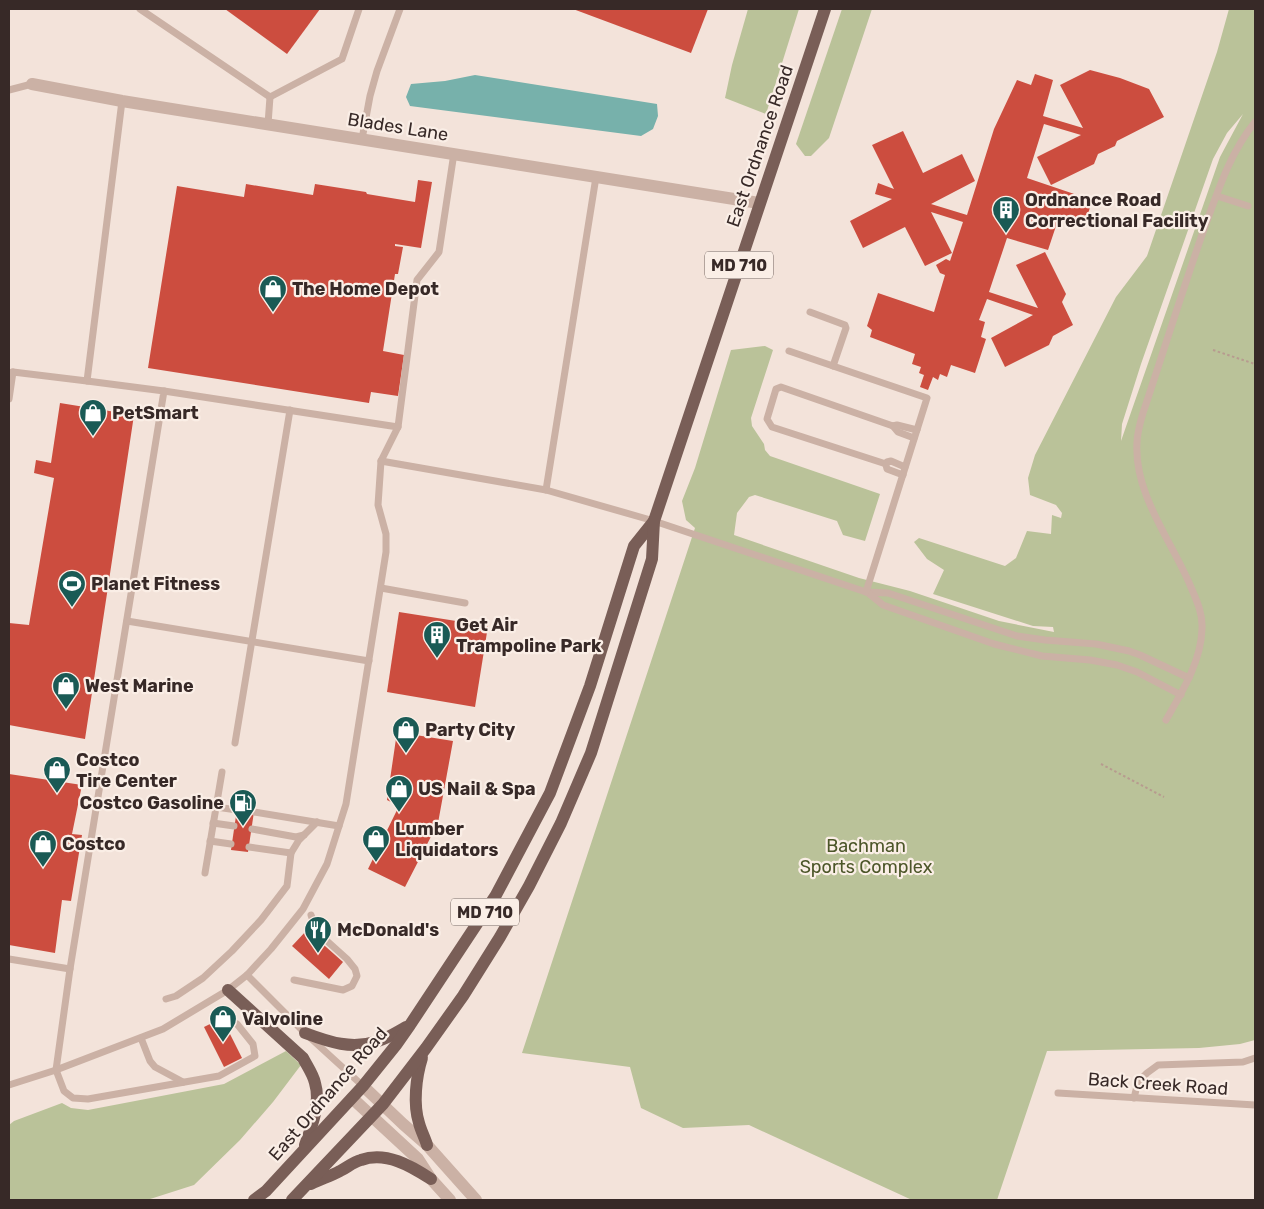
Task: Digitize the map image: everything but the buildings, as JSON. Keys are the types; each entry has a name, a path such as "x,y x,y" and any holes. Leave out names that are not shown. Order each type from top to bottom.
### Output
{"main road":[{"name":"East Ordnance Road","path":"292,1200 383,1104 463,996 529,886 567,809 591,753 652,559 654,521 825,9"},
{"name":"East Ordnance Road","path":"254,1200 266,1191 363,1086 410,1025 496,895 550,792 590,686 634,546 654,521"},
{"path":"228,990 303,1058 316,1084 316,1112 302,1153"},
{"path":"305,1033 334,1043 364,1045 379,1041 410,1025"},
{"path":"426,1048 416,1081 416,1102 418,1122 428,1145"},
{"path":"307,1186 353,1163 372,1157 387,1158 408,1165 431,1179"}],"street":[{"name":"Blades Lane","path":"32,84 122,101 759,203"},
{"path":"363,1086 428,1145 476,1200"},
{"path":"352,1098 418,1158 431,1179 450,1200"}],"lane":[{"path":"140,9 270,97"},
{"path":"270,97 342,59 359,9"},
{"path":"362,139 370,96 377,72 400,9"},
{"path":"9,90 32,84"},
{"path":"268,124 270,97"},
{"path":"87,380 122,101"},
{"path":"1166,720 1189,678 1195,662 1202,628 1199,609 1187,578 1146,494 1139,473 1136,444 1138,430 1216,196 1232,158 1255,122"},
{"path":"9,1085 56,1070 164,1030 228,990 247,975 303,909 327,864 346,804 386,552 386,534 378,505 381,461 398,427 417,280 439,252 454,154"},
{"path":"546,490 596,177"},
{"path":"1216,196 1248,206"},
{"path":"810,312 845,325 846,328 833,366"},
{"path":"789,351 927,398 866,592"},
{"path":"9,399 11,372 87,380 398,427"},
{"path":"886,464 772,427 767,419 776,389 780,387 893,426 898,432 916,434"},
{"path":"164,391 70,969 56,1070 64,1091 73,1098 96,1098 219,1076 255,1056 253,1044 237,1024"},
{"path":"235,743 290,410"},
{"path":"381,461 546,490 654,521 866,592 888,593 1018,636 1096,644 1124,650 1140,655 1189,678"},
{"path":"886,464 891,461 905,467"},
{"path":"886,464 887,469 903,475"},
{"path":"381,588 465,603"},
{"path":"866,592 882,605 994,644 1042,656 1090,660 1117,665 1137,672 1181,695"},
{"path":"127,620 370,660"},
{"path":"205,873 222,772"},
{"path":"216,807 236,810"},
{"path":"254,812 339,826"},
{"path":"166,999 176,996 203,978 261,920 287,886 291,854 299,840 317,822"},
{"path":"213,823 234,826"},
{"path":"252,828 296,836 304,835"},
{"path":"210,841 231,844"},
{"path":"249,847 291,854"},
{"path":"294,980 343,990 352,986 357,976 355,969 347,959 317,932 311,915"},
{"path":"9,959 70,969"},
{"path":"247,975 305,1033 363,1086"},
{"path":"141,1038 150,1062 155,1067 183,1082"},
{"path":"1134,1098 1138,1082 1158,1065 1243,1062 1255,1058"},
{"name":"Back Creek Road","path":"1058,1093 1255,1105"}],"path":[{"path":"1213,350 1255,364"},
{"path":"1100,764 1164,797"}],"green space":[{"path":"748,9 799,9 766,114 725,98"},
{"path":"842,9 872,9 829,138 811,156 805,156 796,144"},
{"name":"Bachman Sports Complex","path":"1229,9 1255,9 1255,1040 1240,1044 1199,1048 1047,1051 997,1200 912,1200 749,1125 683,1128 641,1108 630,1067 522,1053 695,528 686,520 682,501 695,468 731,350 765,346 773,350 751,418 752,426 770,456 880,494 865,541 843,535 837,521 755,495 749,497 737,513 734,535 859,578 910,591 999,621 1054,632 1053,627 1033,626 933,594 944,570 927,559 914,542 919,538 1005,566 1016,558 1027,531 1051,534 1052,515 1061,518 1062,513 1056,505 1030,495 1028,478 1035,455 1116,297 1147,256 1217,52","holes":["1243,114 1220,157 1121,441 1122,424 1141,364 1213,159 1227,133"]},
{"path":"286,1051 301,1065 273,1102 240,1140 194,1185 147,1200 9,1200 9,1125 14,1121 62,1103 71,1108 88,1110 224,1084"}],"water":[{"path":"475,75 657,104 658,116 653,129 641,136 410,106 406,97 411,84 445,81"}],"place":[{"name":"Ordnance Road Correctional Facility","path":"1006,234"},
{"name":"The Home Depot","path":"273,313"},
{"name":"PetSmart","path":"93,437"},
{"name":"Planet Fitness","path":"72,608"},
{"name":"Get Air Trampoline Park","path":"437,659"},
{"name":"West Marine","path":"66,710"},
{"name":"Party City","path":"406,754"},
{"name":"Costco Tire Center","path":"57,794"},
{"name":"US Nail & Spa","path":"399,813"},
{"name":"Costco Gasoline","path":"243,827"},
{"name":"Lumber Liquidators","path":"376,863"},
{"name":"Costco","path":"43,868"},
{"name":"McDonald's","path":"318,954"},
{"name":"Valvoline","path":"223,1043"}]}
